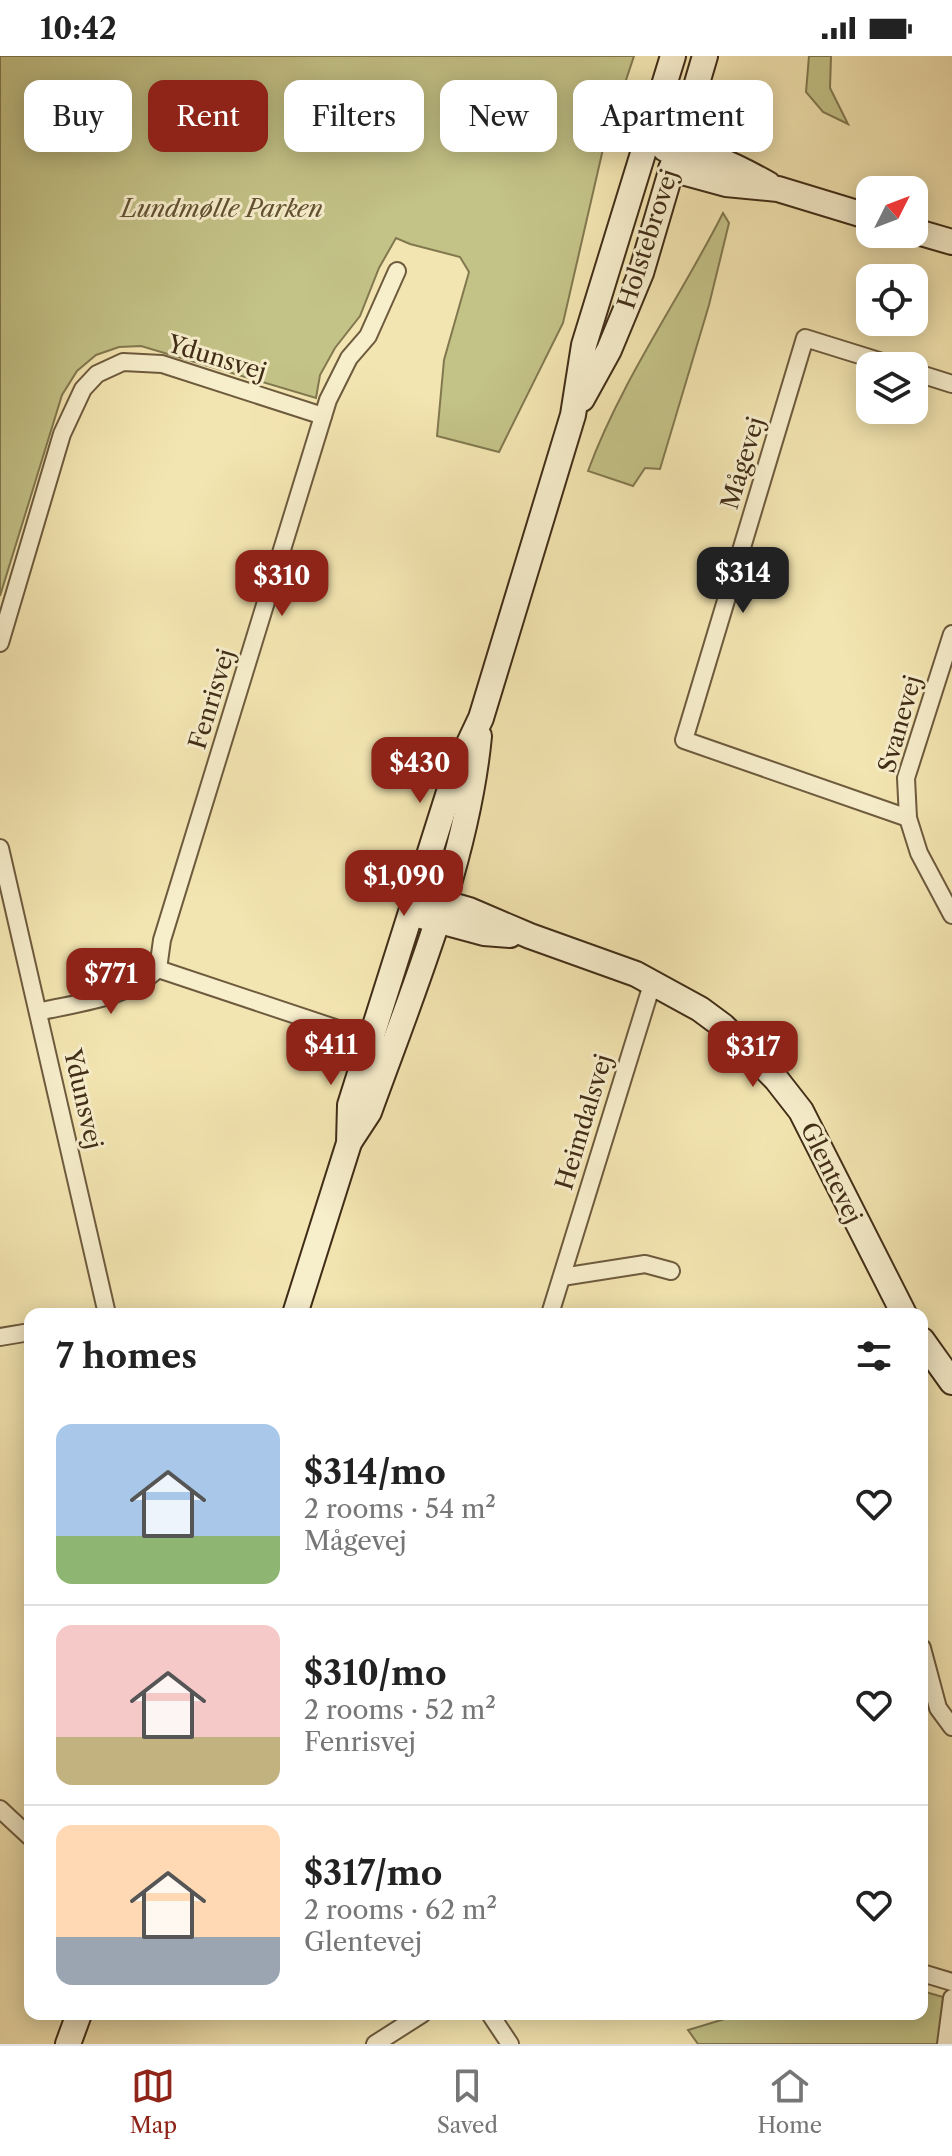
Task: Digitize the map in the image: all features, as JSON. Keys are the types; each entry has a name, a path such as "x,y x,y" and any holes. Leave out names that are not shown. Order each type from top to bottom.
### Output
{"main road":[{"name":"Holstebrovej","path":"573,415 609,350 641,273 663,155 673,56"},
{"path":"686,56 658,142 663,155 738,167 778,189 856,213"},
{"name":"Holstebrovej","path":"297,1308 349,1143 369,1112 381,1044 427,906 457,796 455,773 481,718 573,415 584,345 705,56"},
{"path":"928,235 952,242"},
{"name":"Holstebrovej","path":"427,906 464,832 475,777 481,718"},
{"name":"Glentevej","path":"427,906 484,933 530,936 653,981 723,1026 776,1079 801,1111 901,1308"},
{"path":"928,1348 952,1382"},
{"path":"68,2044 78,2020"},
{"path":"78,2044 80,2020"}],"street":[{"name":"Fenrisvej","path":"158,969 162,940 323,416 349,358 368,336 397,271"},
{"name":"Mågevej","path":"856,354 805,338 684,740 908,818"},
{"name":"Ydunsvej","path":"0,643 62,434 78,396 97,374 123,362 162,364 323,416"},
{"path":"928,376 952,384"},
{"name":"Svanevej","path":"952,634 906,778 908,818 919,853 952,915"},
{"name":"Ydunsvej","path":"0,848 106,1308"},
{"path":"38,1012 125,993 147,980 158,969 381,1044"},
{"name":"Heimdalsvej","path":"552,1308 653,981"},
{"path":"562,1277 645,1264 671,1271"},
{"path":"1,1337 24,1333"},
{"path":"928,1670 938,1708 952,1727"},
{"path":"0,1809 24,1831"},
{"path":"928,1975 952,1982"},
{"path":"946,2044 952,1998"},
{"path":"375,2044 413,2020"},
{"path":"494,2020 510,2044"}],"green space":[{"name":"Lundmølle Parken","path":"0,56 634,56 626,80 573,80 573,152 602,152 563,323 499,452 437,436 444,360 469,272 460,257 396,238 379,268 360,316 335,348 320,375 316,398 141,346 119,347 96,355 77,371 62,395 0,596"},
{"path":"809,56 831,56 830,88 848,124 823,112 806,92"},
{"path":"723,213 729,223 709,305 660,469 645,468 633,486 588,471 617,404"},
{"path":"928,1993 943,1997 939,2044 698,2044 688,2030 721,2020 928,2020"}]}
